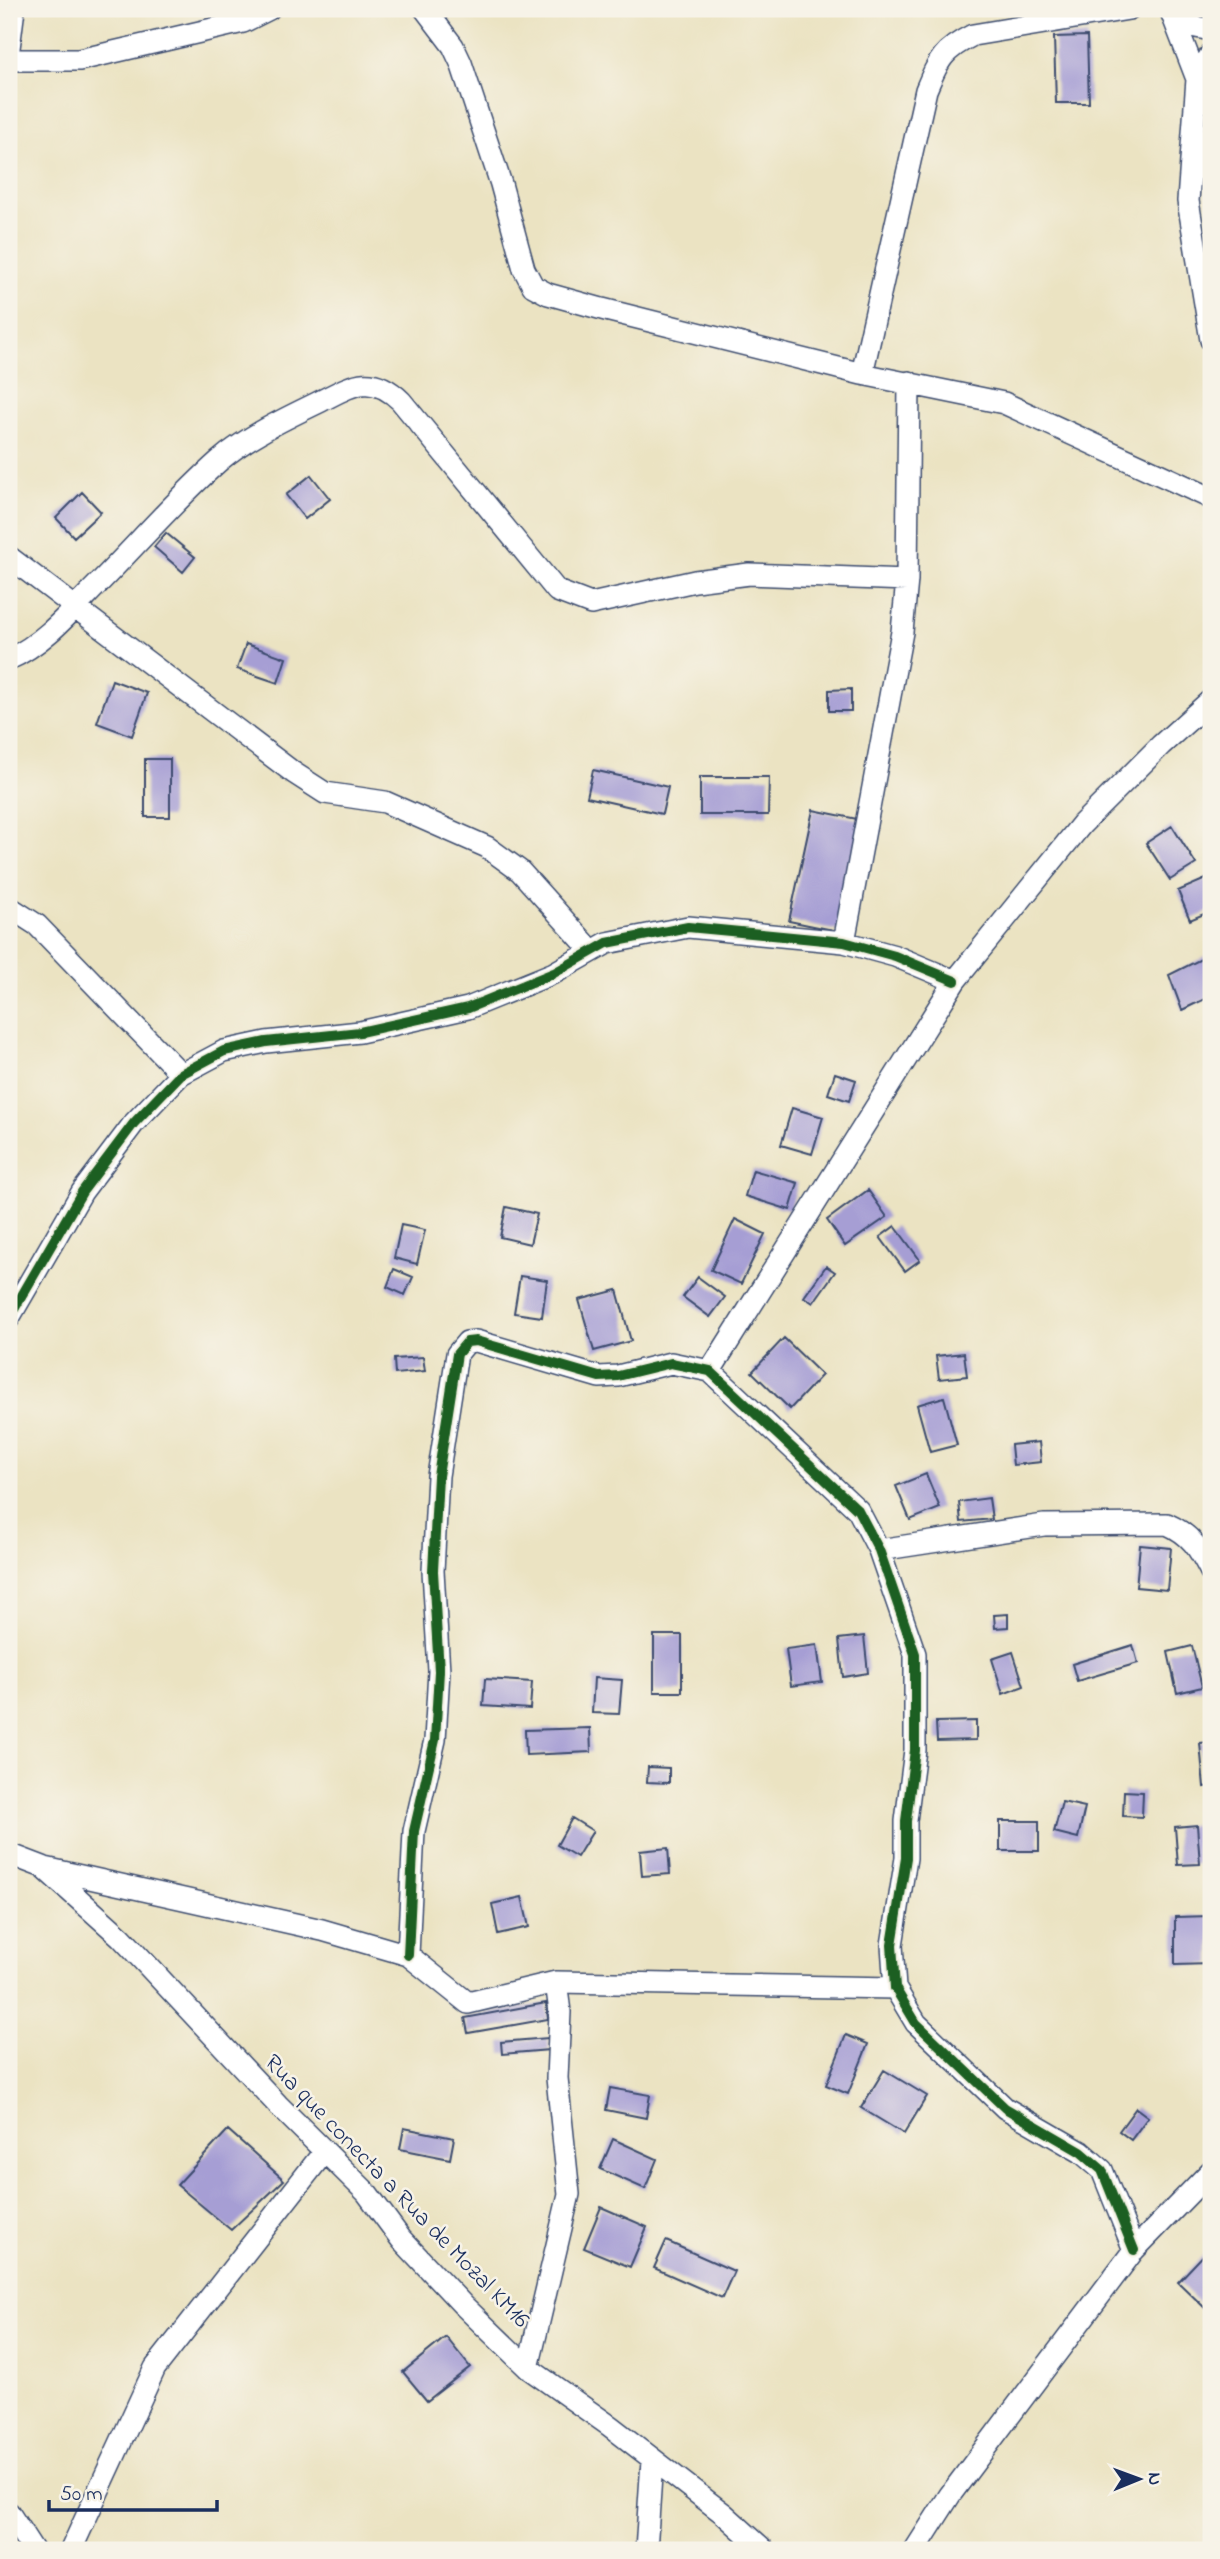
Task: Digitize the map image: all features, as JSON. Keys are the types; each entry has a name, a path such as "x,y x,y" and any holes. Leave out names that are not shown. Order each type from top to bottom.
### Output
{"street":[{"path":"9,48 14,9"},
{"path":"9,60 79,60 243,22 269,9"},
{"path":"425,9 453,46 461,63 501,184 524,269 533,286 602,309 862,374 1004,403 1211,498"},
{"path":"862,374 926,90 939,58 951,46 973,35 1129,9"},
{"path":"1173,16 1211,30"},
{"path":"1173,16 1197,79"},
{"path":"1211,54 1197,79 1188,201 1211,340"},
{"path":"844,942 880,760 907,580 909,382"},
{"path":"9,659 48,632 75,608 220,460 268,427 352,386 368,383 386,386 401,401 557,591 575,600 591,604 609,603 695,581 749,574 907,580"},
{"path":"9,557 294,773 325,793 385,802 487,847 520,871 591,950"},
{"path":"710,1371 955,981 1082,824 1161,745 1211,700"},
{"path":"9,907 37,925 181,1074"},
{"path":"9,1318 82,1192 134,1123 181,1074 235,1049 267,1042 360,1032 468,1008 554,973 607,943 688,927 844,942 895,956 955,981"},
{"path":"408,1955 414,1831 435,1740 439,1671 433,1571 438,1476 457,1354 467,1342 476,1341 599,1377 618,1376 671,1363 710,1371 858,1510 879,1550 915,1654 915,1750 906,1821 906,1858 892,1945 895,1988 916,2023 1005,2108 1081,2152 1102,2170 1134,2250"},
{"path":"879,1550 1044,1524 1167,1524 1185,1532 1195,1541 1211,1572"},
{"name":"Rua que conecta a Rua de Mozal KM16","path":"9,1854 43,1867 121,1937 324,2152 368,2193 401,2239 528,2368 610,2426 724,2514 764,2550"},
{"path":"43,1867 322,1930 408,1955 468,2003 556,1982 895,1988"},
{"path":"528,2368 569,2194 557,2078 560,2012 556,1982"},
{"path":"71,2550 155,2368 324,2152"},
{"path":"915,2550 950,2495 1134,2250 1211,2171"},
{"path":"646,2550 652,2461"},
{"path":"9,2513 33,2550"}],"building":[{"path":"1087,36 1089,103 1056,103 1054,37"},
{"path":"311,475 330,499 305,519 286,495"},
{"path":"82,492 101,512 74,537 56,518"},
{"path":"166,533 195,557 183,572 154,547"},
{"path":"246,644 286,658 278,683 237,669"},
{"path":"112,680 147,693 132,736 97,723"},
{"path":"851,689 851,711 829,711 829,690"},
{"path":"145,759 170,759 170,817 145,817"},
{"path":"593,770 668,787 662,814 587,797"},
{"path":"700,777 769,777 768,815 700,815"},
{"path":"813,810 862,820 838,931 789,921"},
{"path":"1172,826 1196,864 1170,880 1146,843"},
{"path":"1208,878 1211,911 1190,920 1178,891"},
{"path":"1211,954 1211,996 1182,1010 1169,975"},
{"path":"835,1073 856,1080 849,1101 828,1094"},
{"path":"792,1108 823,1117 812,1154 781,1145"},
{"path":"753,1170 798,1183 790,1210 745,1196"},
{"path":"868,1190 887,1217 845,1246 827,1220"},
{"path":"506,1207 537,1214 530,1244 500,1237"},
{"path":"735,1219 765,1234 741,1284 711,1270"},
{"path":"401,1225 425,1230 417,1264 394,1258"},
{"path":"895,1226 920,1260 905,1271 880,1237"},
{"path":"826,1266 835,1272 813,1303 804,1297"},
{"path":"394,1269 413,1277 405,1295 387,1287"},
{"path":"520,1276 547,1280 542,1317 514,1313"},
{"path":"698,1277 725,1297 710,1317 683,1297"},
{"path":"617,1290 631,1341 594,1351 579,1300"},
{"path":"784,1338 822,1375 790,1409 752,1372"},
{"path":"964,1353 967,1376 939,1379 936,1356"},
{"path":"423,1357 425,1371 395,1374 394,1359"},
{"path":"944,1397 957,1445 930,1452 917,1405"},
{"path":"1039,1442 1041,1462 1013,1465 1011,1445"},
{"path":"926,1474 940,1508 910,1520 896,1486"},
{"path":"989,1498 992,1519 961,1522 959,1502"},
{"path":"1140,1545 1171,1548 1167,1590 1136,1587"},
{"path":"1008,1614 1008,1627 995,1628 994,1615"},
{"path":"654,1635 682,1635 682,1692 654,1692"},
{"path":"864,1636 868,1673 843,1677 839,1639"},
{"path":"817,1645 822,1682 791,1686 786,1649"},
{"path":"1133,1645 1138,1663 1077,1681 1072,1664"},
{"path":"1192,1646 1202,1687 1177,1693 1168,1652"},
{"path":"1013,1652 1024,1686 1003,1694 992,1659"},
{"path":"594,1678 622,1680 619,1714 592,1713"},
{"path":"485,1679 532,1682 530,1709 483,1706"},
{"path":"976,1721 976,1740 937,1741 936,1722"},
{"path":"590,1728 591,1752 526,1755 525,1730"},
{"path":"1211,1742 1211,1786 1204,1787 1200,1743"},
{"path":"648,1767 669,1768 669,1783 647,1782"},
{"path":"1124,1791 1143,1792 1142,1817 1123,1816"},
{"path":"1062,1802 1085,1807 1078,1838 1054,1832"},
{"path":"572,1818 593,1831 577,1857 557,1845"},
{"path":"1000,1821 1039,1821 1039,1851 1000,1851"},
{"path":"1197,1825 1200,1864 1178,1865 1175,1827"},
{"path":"668,1848 670,1874 642,1876 640,1851"},
{"path":"522,1897 529,1927 498,1934 492,1904"},
{"path":"1211,1916 1211,1964 1175,1965 1175,1917"},
{"path":"546,2003 548,2019 468,2033 465,2018"},
{"path":"846,2035 868,2044 848,2094 826,2085"},
{"path":"548,2038 549,2050 502,2054 501,2042"},
{"path":"884,2070 927,2096 904,2134 861,2108"},
{"path":"610,2088 650,2095 646,2118 606,2110"},
{"path":"1136,2108 1148,2117 1131,2140 1119,2131"},
{"path":"404,2128 454,2138 450,2159 400,2149"},
{"path":"228,2130 284,2180 231,2230 177,2185"},
{"path":"613,2139 657,2159 645,2189 600,2169"},
{"path":"601,2207 647,2227 630,2267 584,2248"},
{"path":"666,2241 734,2271 722,2298 654,2268"},
{"path":"1211,2247 1211,2304 1206,2309 1178,2282"},
{"path":"446,2337 470,2367 427,2401 403,2372"}],"cycle path":[{"path":"9,1318 82,1192 134,1123 181,1074 224,1051 266,1042 360,1032 468,1008 554,973 607,943 688,927 844,942 895,956 955,981"},
{"path":"408,1955 414,1831 435,1740 439,1671 433,1571 438,1476 457,1354 467,1342 476,1341 599,1377 618,1376 671,1363 710,1371 858,1510 879,1550 915,1654 915,1750 906,1821 906,1858 892,1945 895,1988 916,2023 1005,2108 1081,2152 1102,2170 1134,2250"}]}
